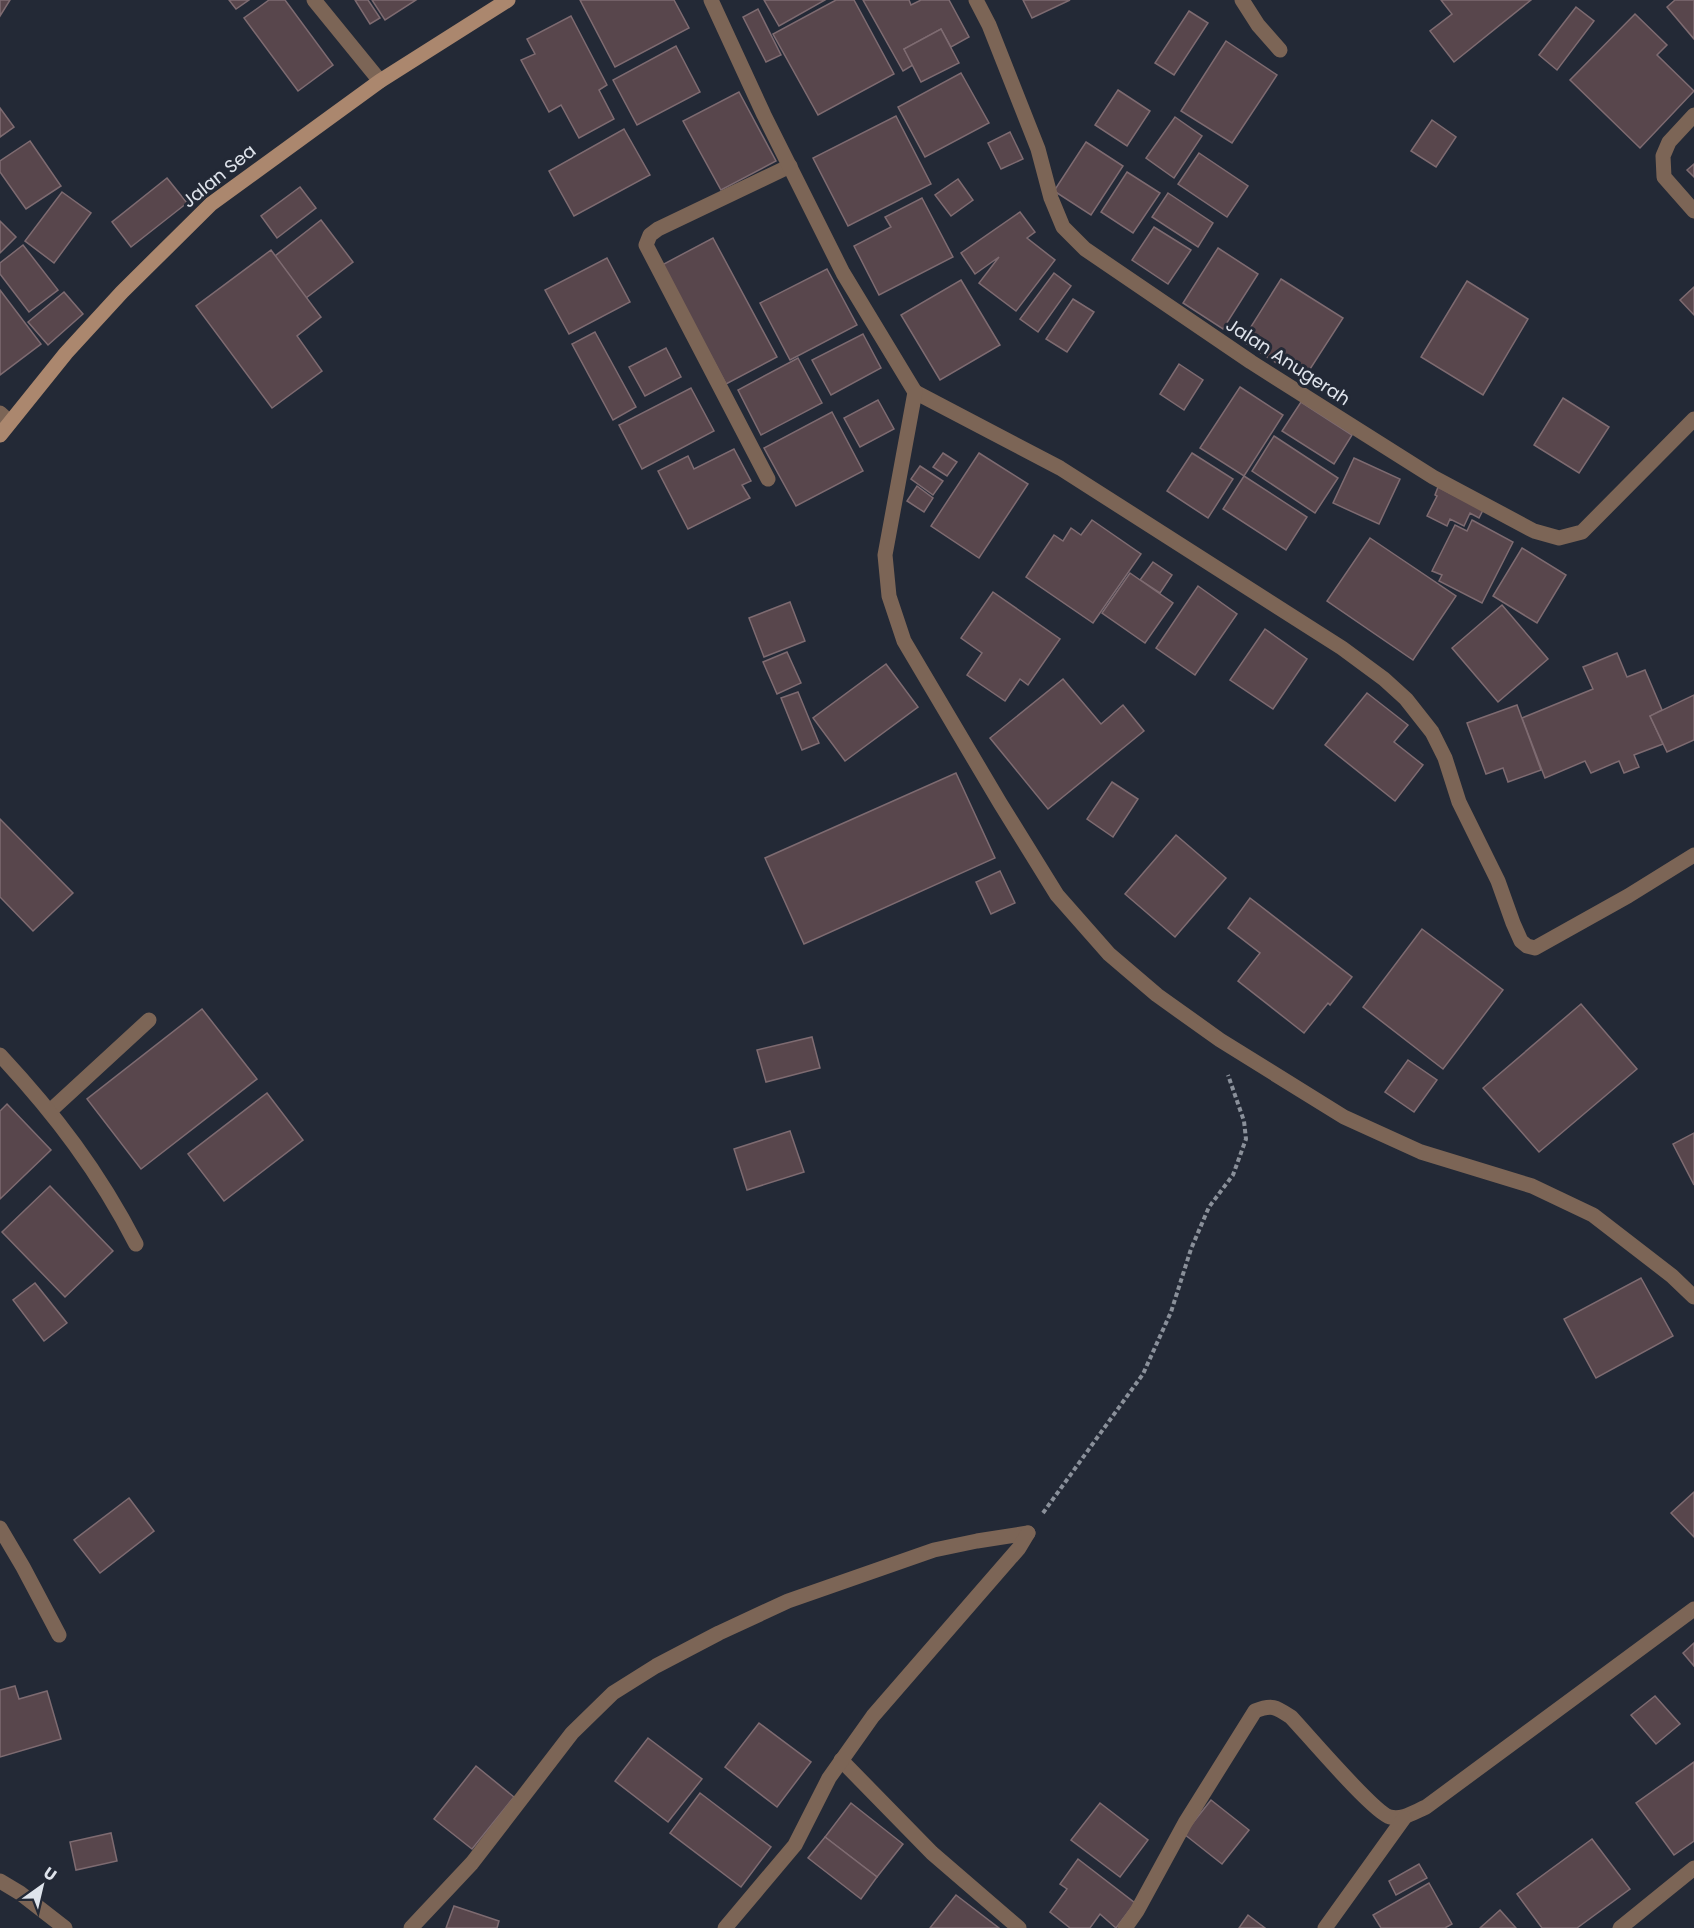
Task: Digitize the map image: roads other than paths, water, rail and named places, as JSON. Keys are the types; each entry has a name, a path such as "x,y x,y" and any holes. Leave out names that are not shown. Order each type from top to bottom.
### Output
{"main road":[{"name":"Jalan Sea","path":"0,435 5,417 122,292 211,204 380,81 508,0"}],"street":[{"path":"314,0 380,81"},
{"path":"711,0 843,273 915,392 1060,468 1342,648 1384,679 1406,699 1432,732 1445,758 1458,802 1498,881 1521,940 1527,946 1535,948 1628,896 1694,855"},
{"name":"Jalan Anugerah","path":"976,0 989,25 1038,149 1050,198 1063,227 1085,249 1251,362 1433,477 1534,531 1559,538 1582,532 1694,419"},
{"path":"1242,0 1258,25 1280,50"},
{"path":"1694,115 1669,142 1663,156 1665,177 1694,211"},
{"path":"768,479 646,245 650,235 658,229 790,166"},
{"path":"915,392 885,555 889,596 904,641 1057,895 1110,954 1157,995 1220,1040 1344,1117 1421,1152 1532,1186 1593,1215 1672,1276 1694,1297"},
{"path":"50,1111 149,1020"},
{"path":"0,1055 50,1111 92,1168 115,1204 136,1244"},
{"path":"0,1528 59,1635"},
{"path":"411,1928 472,1863 572,1734 613,1693 719,1633 788,1601 934,1550 1028,1533 1019,1548 873,1716 829,1778 795,1845 725,1928"},
{"path":"1325,1928 1404,1818 1426,1807 1694,1609"},
{"path":"1125,1928 1226,1756 1255,1711 1265,1707 1276,1707 1291,1718 1372,1805 1389,1817 1404,1818"},
{"path":"841,1760 932,1853 1019,1928"},
{"path":"1620,1928 1694,1868"},
{"path":"0,1881 20,1893 65,1928"}]}
